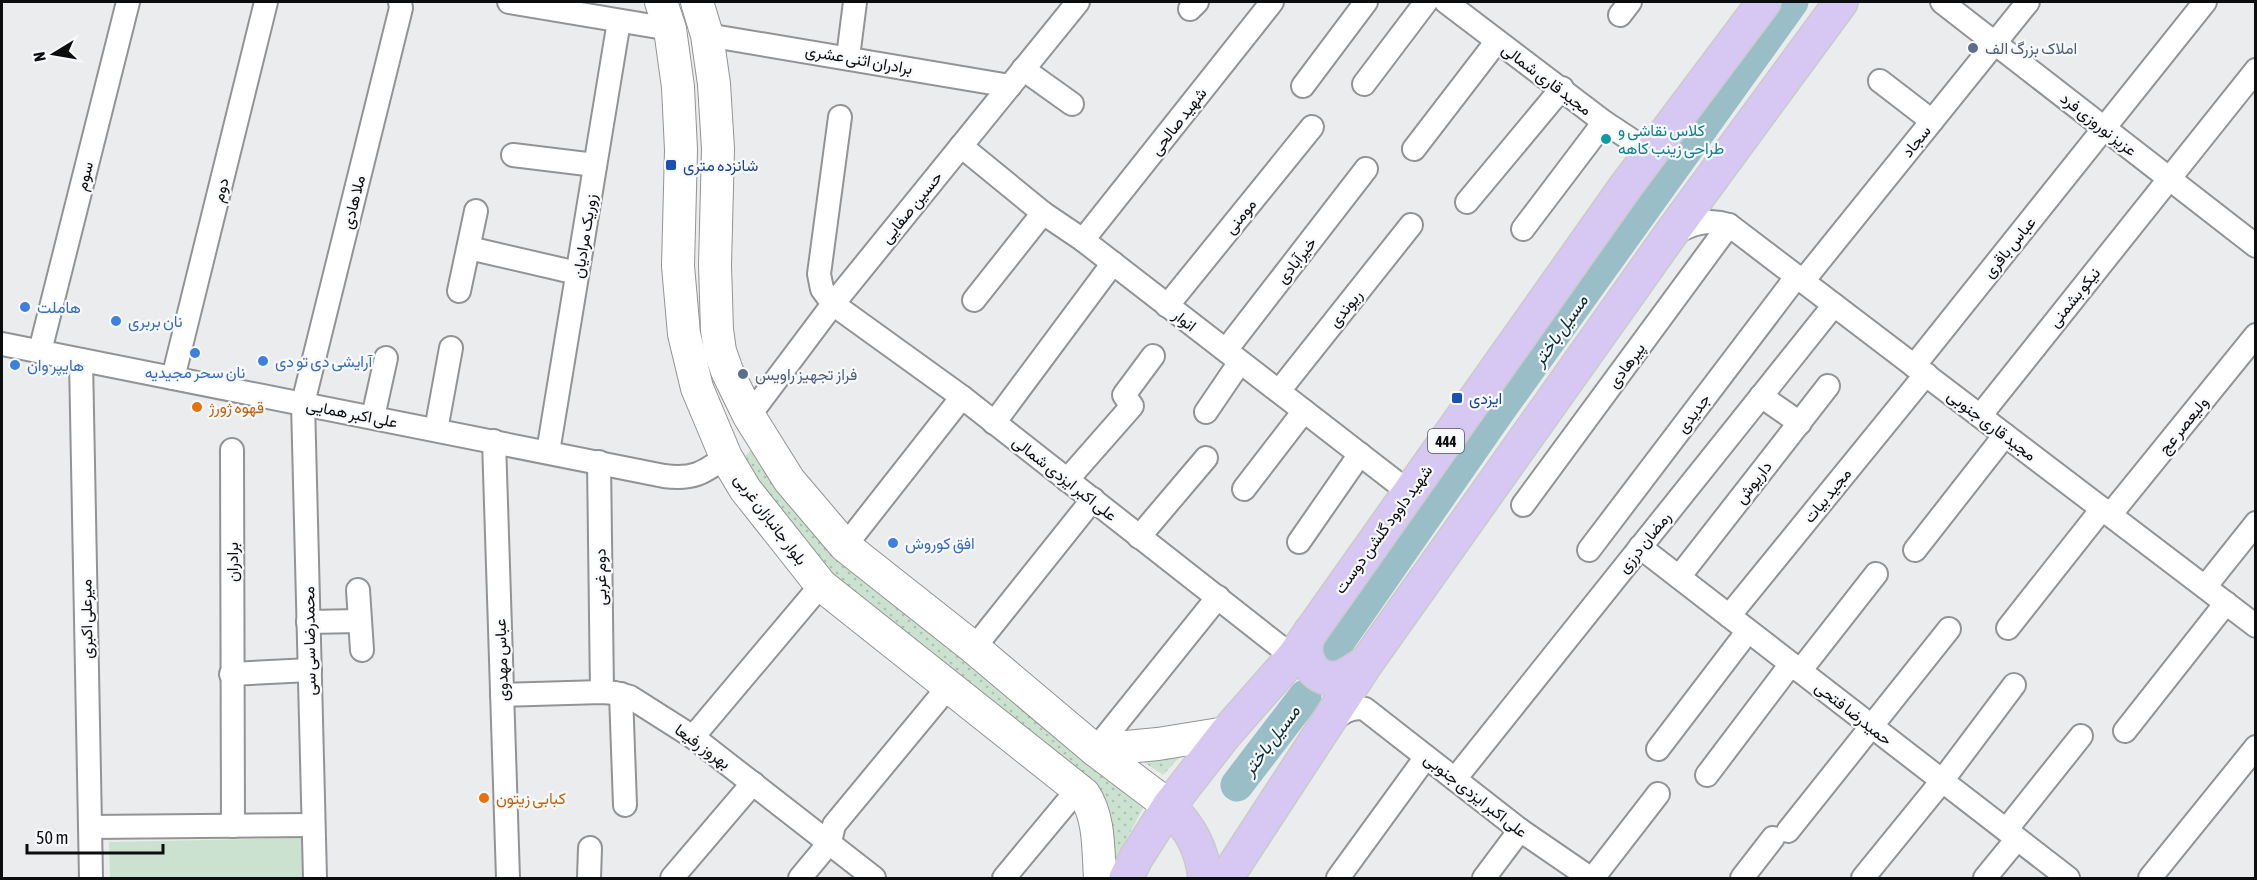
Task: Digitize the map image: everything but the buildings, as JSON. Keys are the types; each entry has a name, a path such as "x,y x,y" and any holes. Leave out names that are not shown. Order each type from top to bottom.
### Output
{"main road":[{"path":"697,2 707,34 714,84 718,149 715,265 717,330 720,351 727,371 749,416 789,480 845,546 974,648 1095,750 1169,806 1193,834 1203,863 1205,879"},
{"name":"شهید داوود گلشن دوست","path":"1126,879 1136,858 1169,806 1226,733 1301,645 1651,153 1764,2"},
{"path":"1226,879 1367,662 1670,235 1841,2"},
{"path":"666,15 707,34"},
{"name":"بلوار جانبازان غربی","path":"666,15 678,87 680,139 678,266 684,334 700,396 714,466 745,489 821,585 1078,789 1091,805 1095,819 1100,879"},
{"path":"714,466 749,416"},
{"path":"1301,645 1304,646 1305,655 1315,671 1323,676 1341,677 1367,662"},
{"path":"1095,750 1158,744 1226,733"}],"street":[{"name":"سوم","path":"39,351 129,2"},
{"name":"دوم","path":"173,378 266,2"},
{"name":"ملا هادی","path":"303,403 401,8 400,2"},
{"path":"509,2 619,21 666,15"},
{"path":"848,57 855,2"},
{"name":"حسین صفایی","path":"749,416 833,304 1078,2"},
{"name":"شهید صالحی","path":"1083,240 1272,2"},
{"path":"1303,86 1366,2"},
{"path":"1364,84 1426,2"},
{"name":"مجید قاری شمالی","path":"1446,2 1604,122 1651,153"},
{"name":"عزیز نوروزی فرد","path":"1942,2 2256,246"},
{"name":"سجاد","path":"1800,278 2028,2"},
{"name":"عباس باقری","path":"1920,370 2104,128 2205,2"},
{"name":"زوریک مرادیان","path":"548,452 619,21"},
{"name":"برادران اثنی عشری","path":"707,34 848,57 1017,77"},
{"path":"1414,149 1497,41"},
{"name":"نیکو بشمنی","path":"1980,416 2256,70"},
{"path":"1017,77 1072,104"},
{"path":"1880,81 1932,121"},
{"path":"1467,202 1562,88"},
{"path":"833,304 822,289 819,274 840,117"},
{"path":"1523,229 1604,122"},
{"name":"مومنی","path":"1167,306 1312,127"},
{"name":"انوار","path":"961,146 1043,213 1083,240 1410,493"},
{"path":"513,155 595,165"},
{"name":"خیرآبادی","path":"1206,412 1233,356 1366,169"},
{"path":"459,291 476,211"},
{"path":"974,300 1043,213"},
{"path":"1670,235 1704,222 1717,221 1729,225"},
{"name":"ریوندی","path":"1278,391 1411,225"},
{"name":"مجید قاری جنوبی","path":"1729,225 2256,626"},
{"name":"پیرهادی","path":"1523,505 1729,225"},
{"path":"468,248 578,273"},
{"path":"994,423 1113,263"},
{"name":"جدیدی","path":"1589,550 1800,278"},
{"name":"علی اکبر ایزدی شمالی","path":"833,304 962,397 1218,597 1301,645"},
{"name":"رمضان درزی","path":"1455,779 1834,305"},
{"name":"ولیعصر عج","path":"2008,628 2256,335"},
{"name":"علی اکبر همایی","path":"2,344 678,478 714,466"},
{"path":"436,430 452,348"},
{"path":"1067,480 1132,406 1124,395 1153,356"},
{"path":"373,417 386,358"},
{"name":"میرعلی اکبری","path":"81,360 91,879"},
{"name":"مجید بیات","path":"1728,616 1920,370"},
{"name":"داریوش","path":"1678,577 1828,386"},
{"path":"1761,396 1800,423"},
{"path":"845,546 962,397"},
{"name":"محمدرضا سی سی","path":"303,403 315,879"},
{"path":"1244,489 1304,411"},
{"path":"1915,550 2005,435"},
{"name":"عباس مهدوی","path":"494,441 508,879"},
{"name":"برادران","path":"232,450 233,826"},
{"path":"1299,542 1360,454"},
{"path":"1139,537 1206,458"},
{"name":"دوم غربی","path":"599,462 612,693 625,805"},
{"path":"974,648 1093,499"},
{"path":"2205,587 2256,523"},
{"name":"حمیدرضا فتحی","path":"1640,547 2068,879"},
{"path":"1707,775 1876,574"},
{"path":"693,737 821,585"},
{"path":"358,590 362,650"},
{"path":"1095,750 1218,597"},
{"path":"2125,731 2226,603"},
{"path":"308,622 360,621"},
{"path":"1742,879 1949,629"},
{"path":"1658,749 1748,631"},
{"path":"231,674 310,670"},
{"path":"1863,879 2014,684"},
{"path":"800,879 830,842 834,825 949,686"},
{"path":"502,696 612,693"},
{"name":"بهروز رفیعا","path":"612,693 693,737 830,842 874,879"},
{"name":"علی اکبر ایزدی جنوبی","path":"1317,741 1336,716 1353,709 1365,709 1520,830 1592,879"},
{"path":"1985,879 2011,835 2081,736"},
{"path":"2150,878 2256,747"},
{"path":"1338,879 1426,757"},
{"path":"672,879 753,783"},
{"path":"1004,879 1078,789"},
{"path":"1592,879 1658,794"},
{"path":"90,827 314,825"},
{"path":"1484,879 1520,830"},
{"path":"589,879 590,848"}],"green space":[{"path":"754,447 885,597 1143,808 1114,863 1104,819 829,572 741,460"},
{"path":"1191,745 1163,775 1126,750"},
{"path":"304,838 304,878 110,878 109,842"}],"waterway":[{"name":"مسیل باختر","path":"1327,658 1495,416 1792,2"},
{"name":"مسیل باختر","path":"1237,785 1305,696"}],"place":[{"name":"املاک بزرگ الف","path":"1973,48"},
{"name":"کلاس نقاشی و طراحی زینب کاهه","path":"1606,139"},
{"name":"شانزده متری","path":"671,165"},
{"name":"هاملت","path":"25,307"},
{"name":"نان بربرى","path":"116,321"},
{"name":"نان سحر مجیدیه","path":"195,353"},
{"name":"آرایشی دی تو دی","path":"263,361"},
{"name":"هایپر وان","path":"15,365"},
{"name":"فراز تجهیز راویس","path":"743,374"},
{"name":"ایزدی","path":"1457,398"},
{"name":"قهوه ژورژ","path":"197,407"},
{"name":"افق کوروش","path":"893,543"},
{"name":"کبابی زیتون","path":"484,798"}]}
